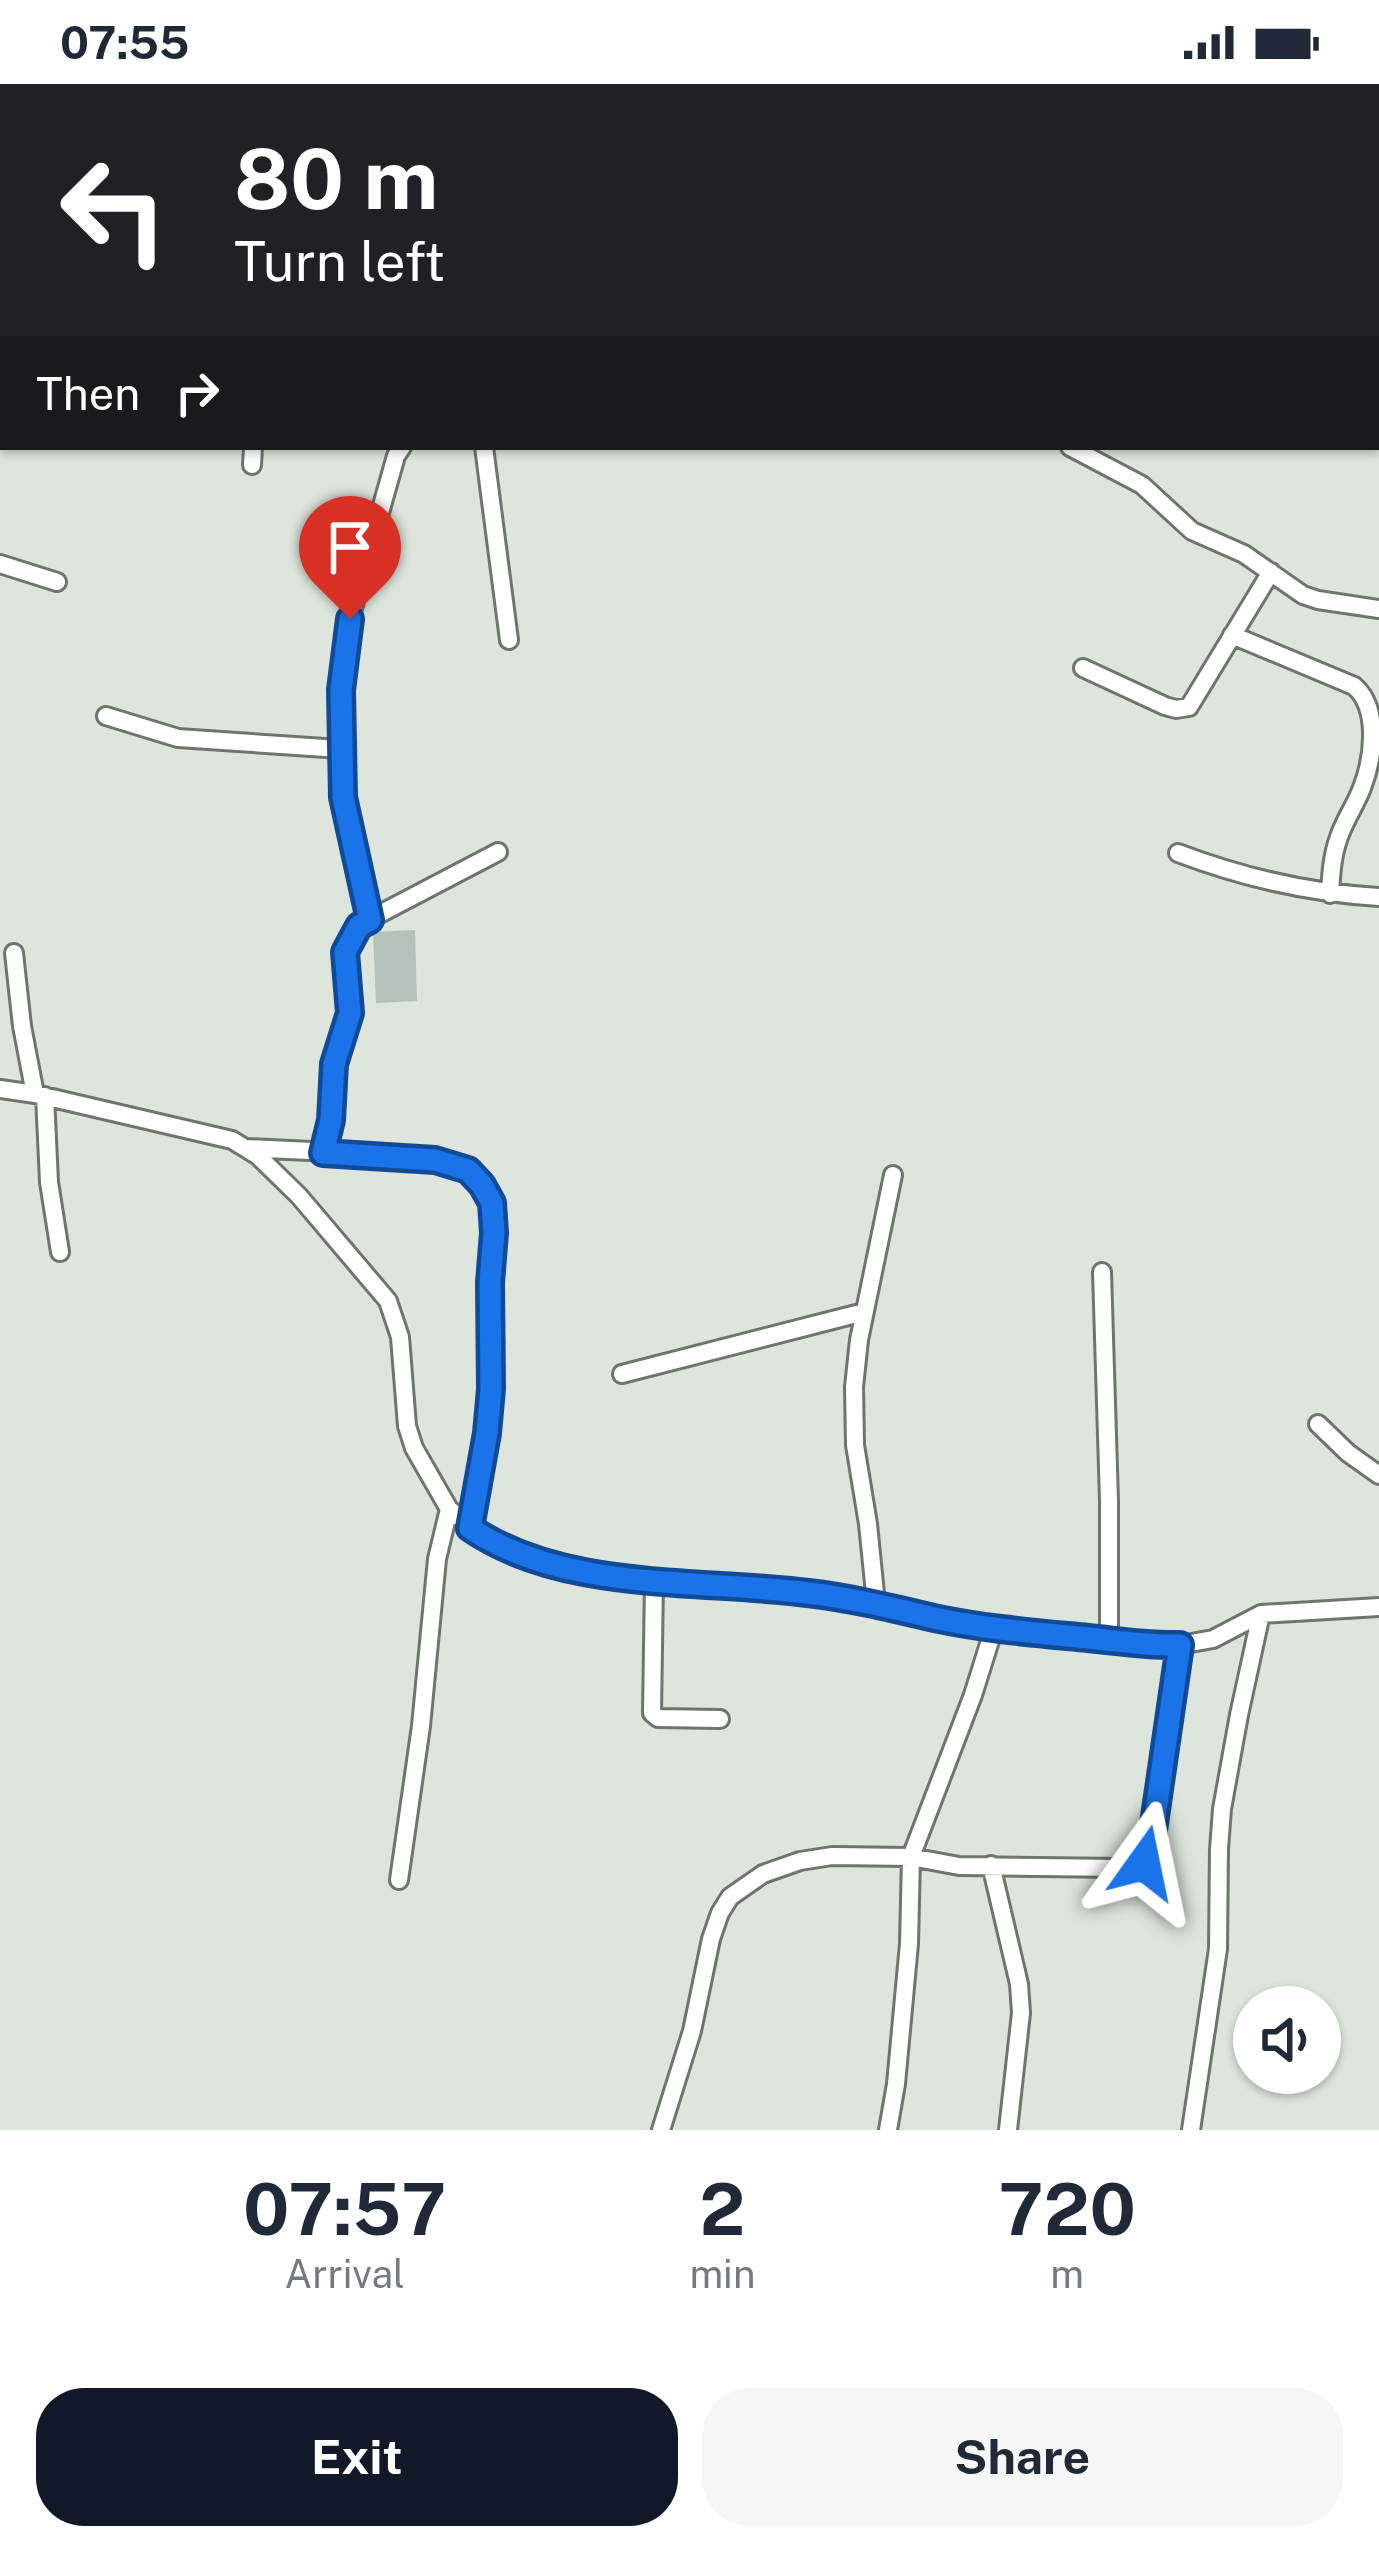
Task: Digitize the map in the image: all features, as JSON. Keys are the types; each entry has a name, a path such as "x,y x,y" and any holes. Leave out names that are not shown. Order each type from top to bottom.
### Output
{"street":[{"path":"370,920 343,797 342,669 350,619 400,450"},
{"path":"484,450 509,640"},
{"path":"1076,450 1142,485 1192,530 1244,554 1293,588 1318,600 1379,609"},
{"path":"0,564 56,582"},
{"path":"1082,668 1165,706 1189,707 1271,572"},
{"path":"1232,635 1354,686 1368,700 1370,759 1365,782 1336,843 1330,894"},
{"path":"106,716 178,738 340,749"},
{"path":"323,1153 331,1120 334,1064 350,1013 345,952 359,926 498,852"},
{"path":"1178,853 1230,873 1330,894 1379,897"},
{"path":"14,953 22,1026 40,1095 60,1252"},
{"path":"0,1089 232,1140 258,1156 299,1196 388,1301 400,1337 413,1448 449,1509 493,1544 526,1558 654,1581 807,1592 994,1628 1139,1645 1213,1639 1261,1614 1379,1607"},
{"path":"245,1148 435,1160 468,1170 482,1185 492,1203 494,1233 491,1389 470,1528"},
{"path":"876,1603 854,1388 892,1174"},
{"path":"1102,1272 1109,1640"},
{"path":"622,1374 865,1312"},
{"path":"1318,1424 1379,1475"},
{"path":"399,1880 421,1726 437,1558 449,1509"},
{"path":"654,1581 652,1712 658,1718 720,1718"},
{"path":"1191,2130 1218,1949 1222,1809 1261,1614"},
{"path":"888,2130 909,1944 911,1857 994,1628"},
{"path":"661,2130 692,2031 720,1912 730,1897 763,1874 832,1856 911,1857 959,1865 1122,1868 1144,1863 1150,1851 1180,1645"},
{"path":"991,1865 1019,1984 1021,2013 1008,2130"}],"building":[{"path":"415,930 417,1001 376,1003 373,932"}],"route":[{"path":"350,619 341,690 343,797 370,920 359,926 345,952 350,1013 334,1064 331,1120 323,1153 435,1160 468,1170 492,1203 491,1389 470,1528 493,1544 563,1568 654,1581 807,1592 994,1628 1139,1645 1180,1645 1150,1851 1144,1863"}]}
